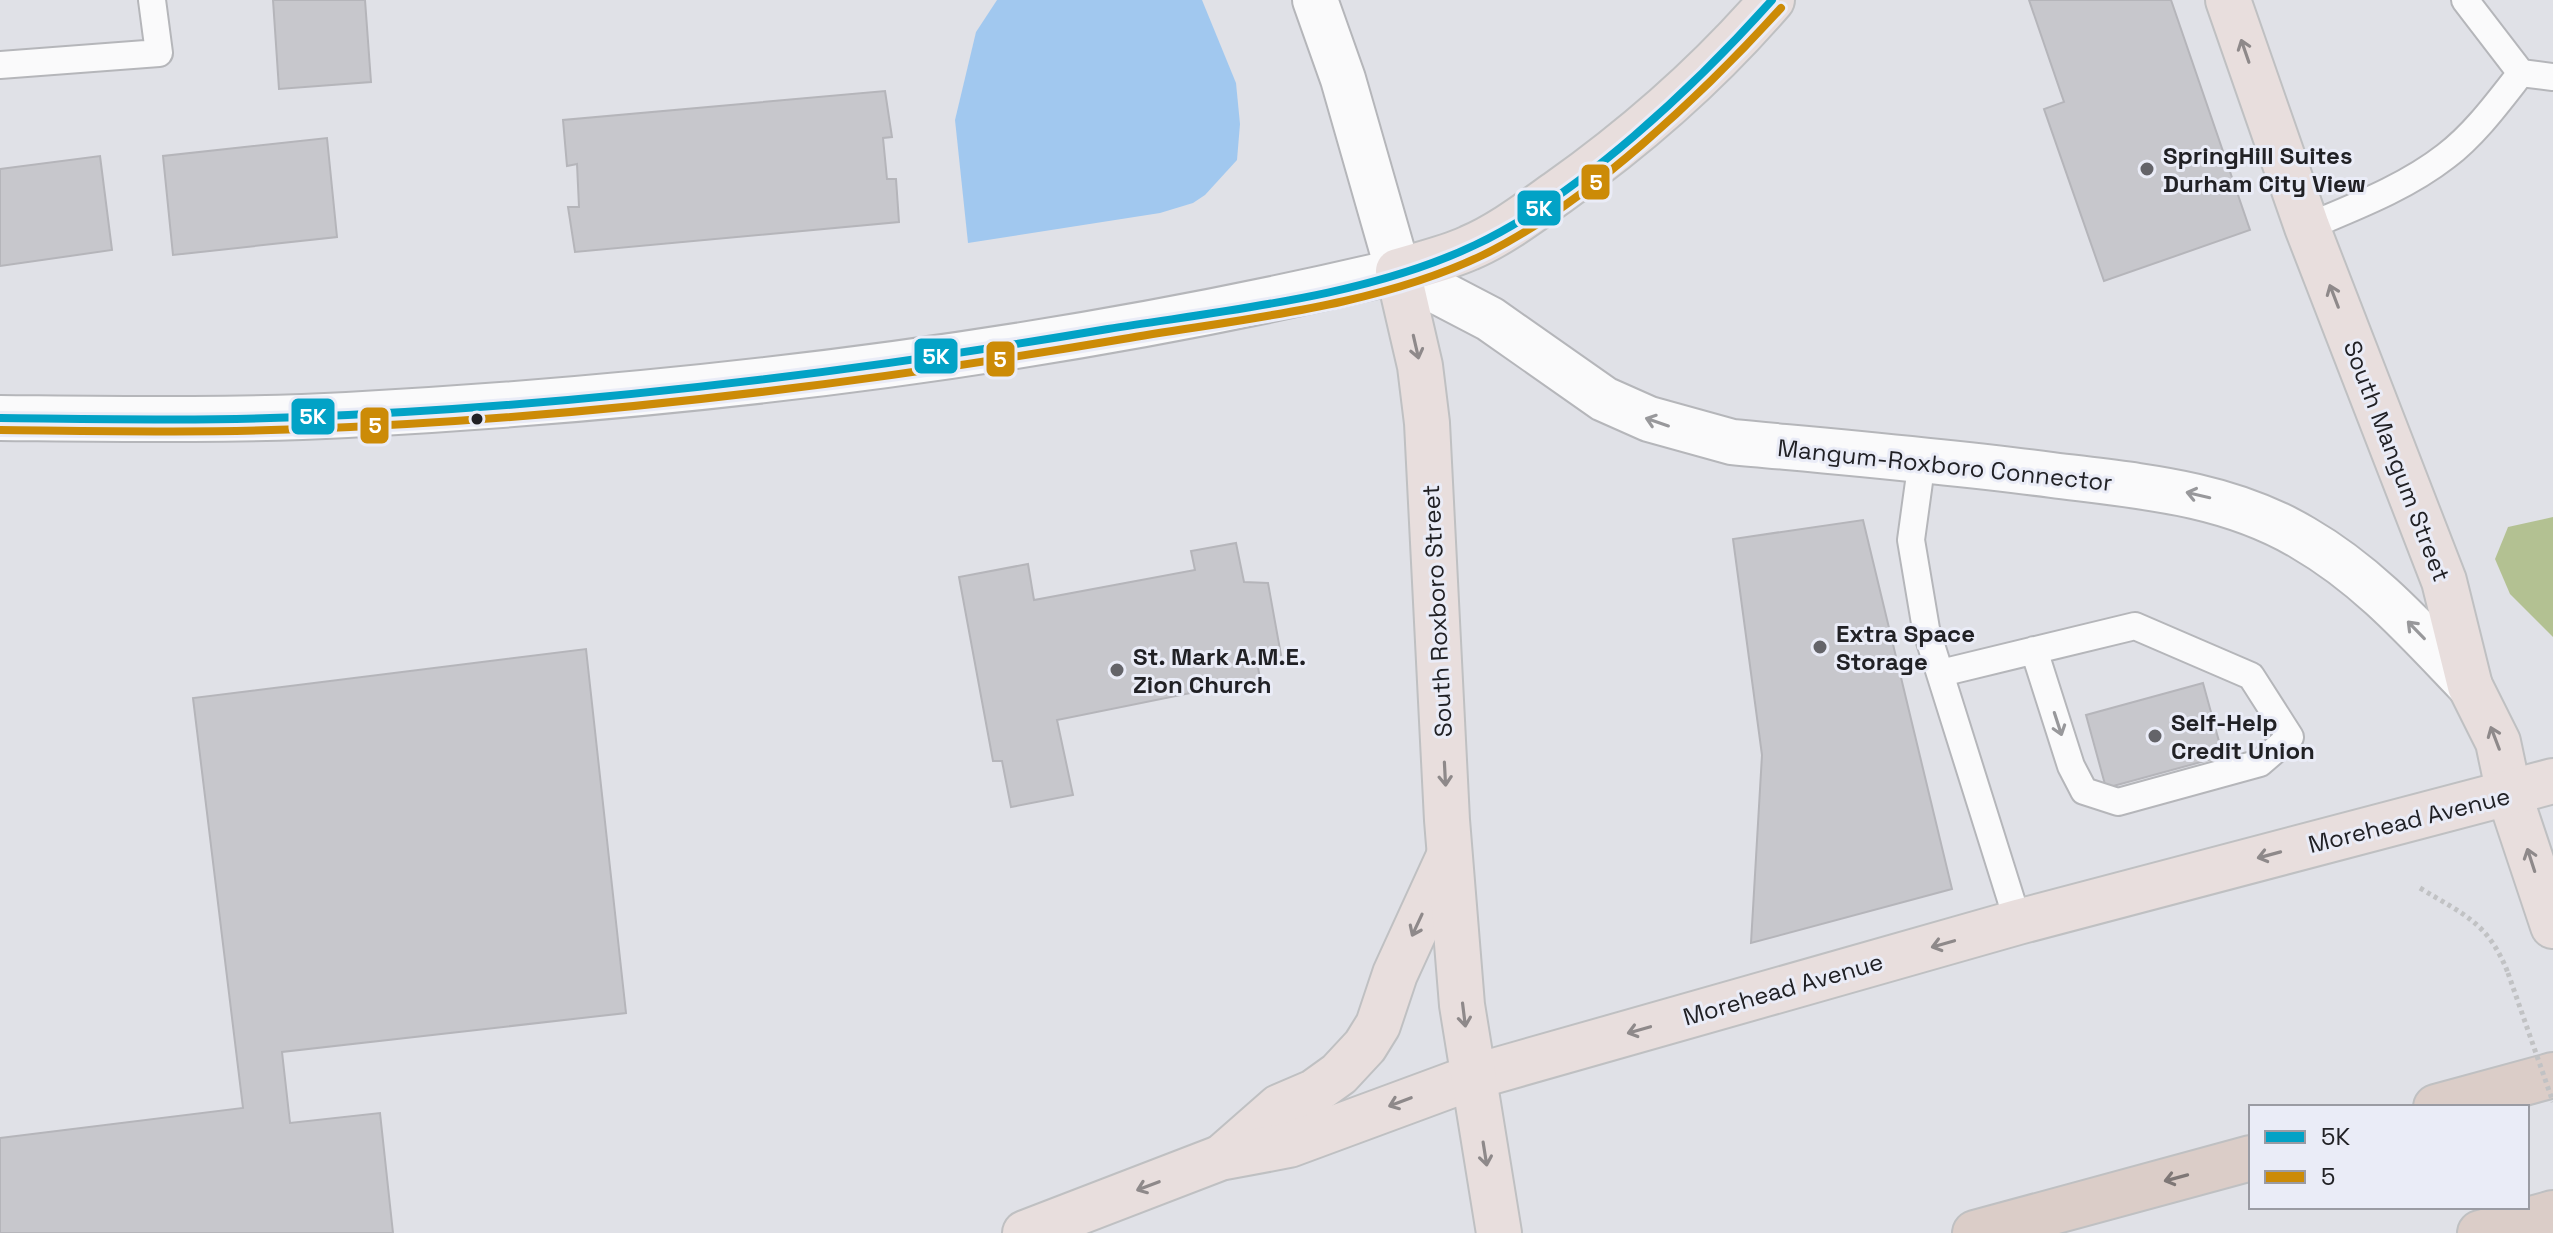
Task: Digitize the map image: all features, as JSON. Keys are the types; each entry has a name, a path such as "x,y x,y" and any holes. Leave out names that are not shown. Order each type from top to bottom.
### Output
{"highway":[{"path":"2443,1105 2553,1075"},
{"path":"1975,1233 2249,1159"},
{"path":"2480,1233 2553,1213"}],"main road":[{"name":"South Roxboro Street","path":"1315,0 1343,79 1398,271 1420,366 1427,423 1450,854 1462,1005 1499,1233"},
{"path":"0,418 345,415 581,398 806,373 1044,341 1251,306 1398,271 1469,248 1527,215 1676,99 1734,44 1772,0"},
{"name":"South Mangum Street","path":"2228,0 2307,227 2444,581 2470,686 2498,742 2509,794 2553,926"},
{"name":"Mangum-Roxboro Connector","path":"1398,271 1467,305 1604,399 1649,419 1732,442 1922,460 2180,491 2224,504 2301,536 2349,568 2387,600 2470,686"},
{"name":"Morehead Avenue","path":"1025,1233 1220,1158 1289,1145 1473,1077 2018,922 2553,781"},
{"path":"1220,1158 1279,1107 1314,1092 1339,1074 1365,1046 1378,1025 1395,974 1450,854"}],"lane":[{"path":"0,65 159,53 152,0"},
{"path":"2465,0 2521,73 2553,77"},
{"path":"2307,227 2383,194 2447,156 2490,112 2521,73"},
{"path":"1922,460 1911,540 1926,629 2018,922"},
{"path":"1941,673 2034,650 2135,626 2251,676 2290,737 2260,763 2118,802 2084,791 2071,766 2034,650"}],"path":[{"path":"2420,888 2478,923 2497,945 2553,1102"}],"green space":[{"path":"2553,517 2553,637 2510,594 2495,559 2508,527"}],"water":[{"path":"997,0 1202,0 1236,83 1240,124 1237,160 1205,195 1193,203 1160,213 968,243 955,120 976,32"}],"building":[{"path":"273,0 365,0 371,82 279,89"},
{"name":"SpringHill Suites Durham City View","path":"2029,0 2171,0 2250,230 2104,281 2044,109 2064,102"},
{"path":"885,91 892,137 883,138 887,179 896,179 899,222 575,252 568,207 579,207 577,164 567,166 563,120"},
{"path":"327,138 337,237 173,255 163,156"},
{"path":"100,156 112,250 0,266 0,169"},
{"name":"Extra Space Storage","path":"1863,520 1952,889 1751,943 1762,755 1733,539"},
{"name":"St. Mark A.M.E. Zion Church","path":"1236,543 1244,582 1268,583 1281,655 1257,661 1260,679 1057,720 1073,795 1011,807 1002,761 993,761 959,577 1028,564 1034,600 1195,570 1191,551"},
{"path":"586,649 626,1013 282,1052 290,1123 380,1113 393,1233 0,1233 0,1138 243,1108 193,698"},
{"name":"Self-Help Credit Union","path":"2203,683 2223,756 2106,788 2086,715"}],"transit line":[{"name":"5K","path":"0,418 302,417 606,397 908,360 1247,308 1342,289 1433,263 1515,224 1555,198 1672,102 1772,0"},
{"name":"5","path":"0,430 304,429 612,408 715,398 1022,356 1353,299 1442,273 1483,255 1562,207 1642,145 1716,76 1781,8"}],"place":[{"name":"SpringHill Suites Durham City View","path":"2147,169"},
{"name":"Extra Space Storage","path":"1820,647"},
{"name":"St. Mark A.M.E. Zion Church","path":"1117,670"},
{"name":"Self-Help Credit Union","path":"2155,736"}]}
